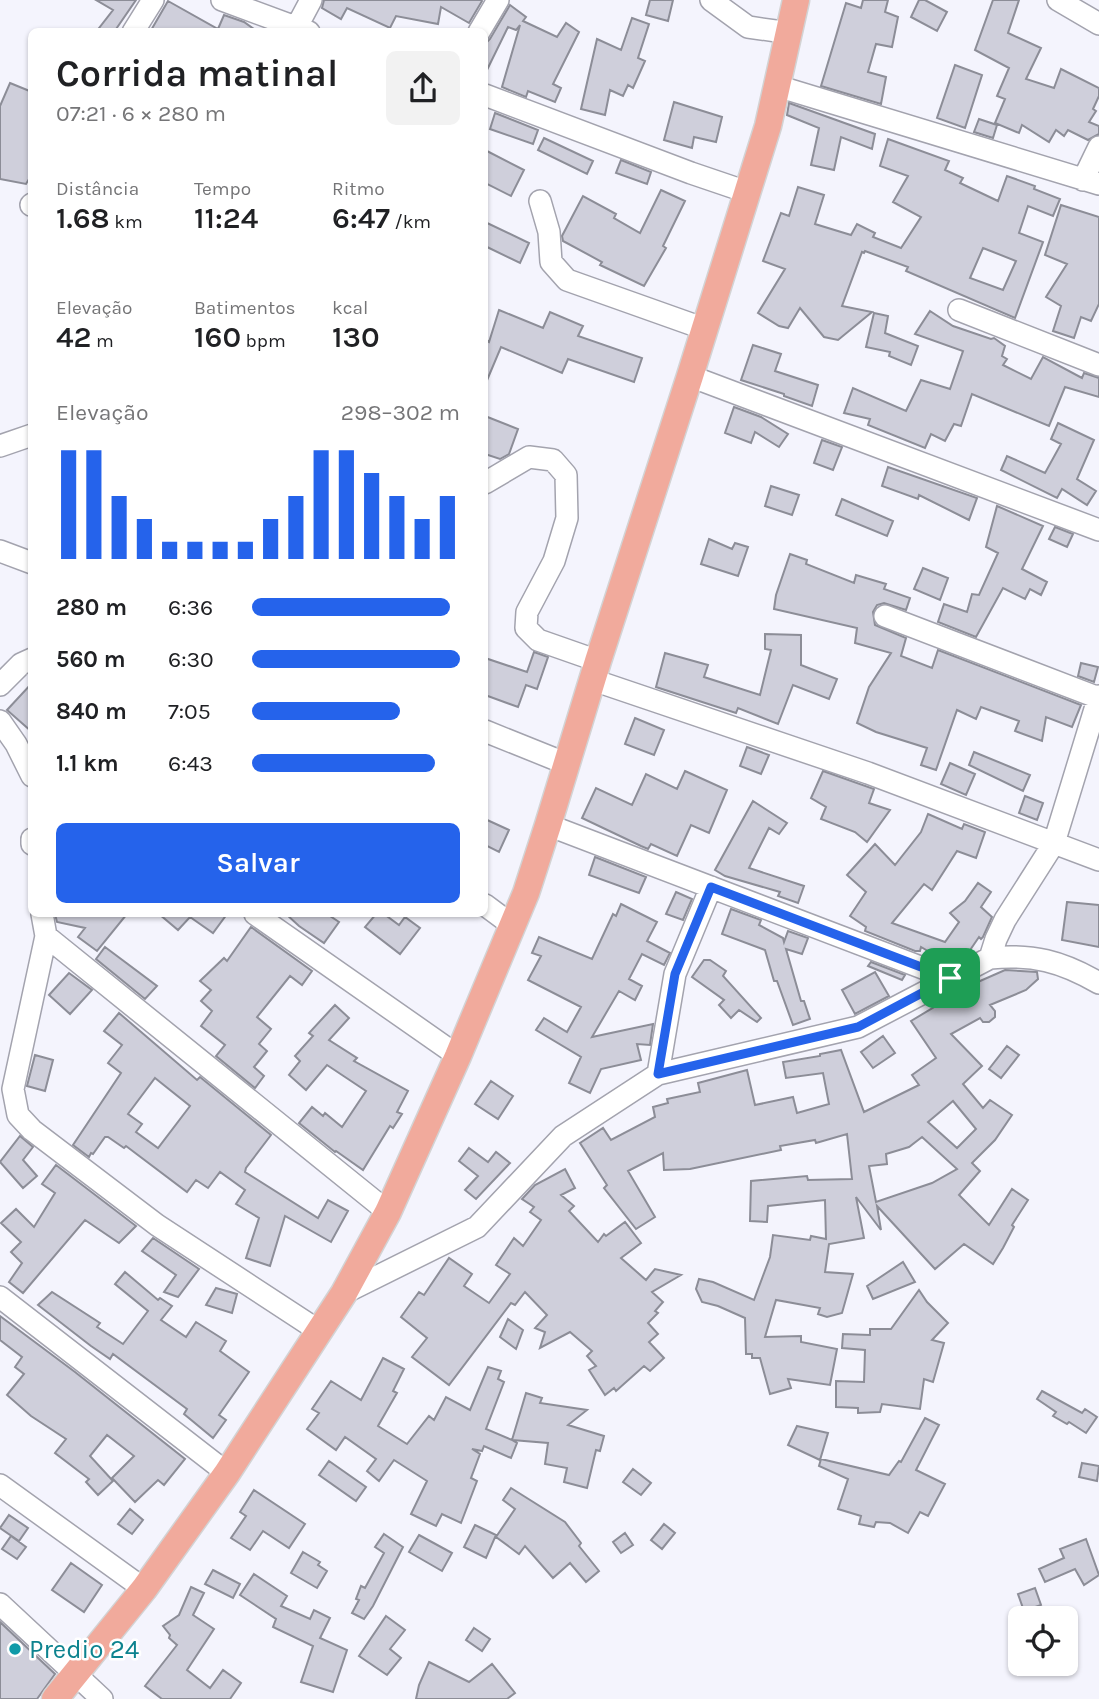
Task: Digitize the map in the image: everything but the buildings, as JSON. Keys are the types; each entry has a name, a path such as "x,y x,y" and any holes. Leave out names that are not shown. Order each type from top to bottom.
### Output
{"main road":[{"path":"55,1699 144,1589 227,1473 344,1293 388,1212 458,1056 526,893 548,825 768,126 796,0"}],"street":[{"path":"136,28 153,0"},
{"path":"222,0 295,28"},
{"path":"301,28 311,0"},
{"path":"481,28 498,0"},
{"path":"710,0 748,27 790,33"},
{"path":"1058,0 1099,24"},
{"path":"777,86 1091,182 1099,147"},
{"path":"488,95 747,192"},
{"path":"540,201 549,232 551,262 567,279 705,329"},
{"path":"959,310 1099,365"},
{"path":"690,376 1099,530"},
{"path":"0,446 28,436"},
{"path":"488,481 529,457 553,460 566,475 567,518 554,561 527,612 526,628 538,640 595,670 1099,860"},
{"path":"0,551 28,562"},
{"path":"885,616 1099,698 1054,843 1005,919 990,958"},
{"path":"0,685 21,664 28,661"},
{"path":"0,721 28,768"},
{"path":"488,732 567,764"},
{"path":"548,825 950,978"},
{"path":"658,1074 675,974 711,887"},
{"path":"488,907 512,925"},
{"path":"43,917 46,936 13,1089 18,1115 32,1130 157,1225 319,1331"},
{"path":"259,917 458,1056"},
{"path":"46,936 388,1212"},
{"path":"344,1293 477,1227 563,1136 658,1074 858,1027 990,958 1042,958 1099,983"},
{"path":"0,1297 227,1473"},
{"path":"0,1485 144,1589"},
{"path":"0,1604 102,1699"}],"place":[{"name":"Predio 24","path":"15,1649"}],"route":[{"path":"711,887 950,978 858,1027 658,1074 675,974 711,887"}]}
